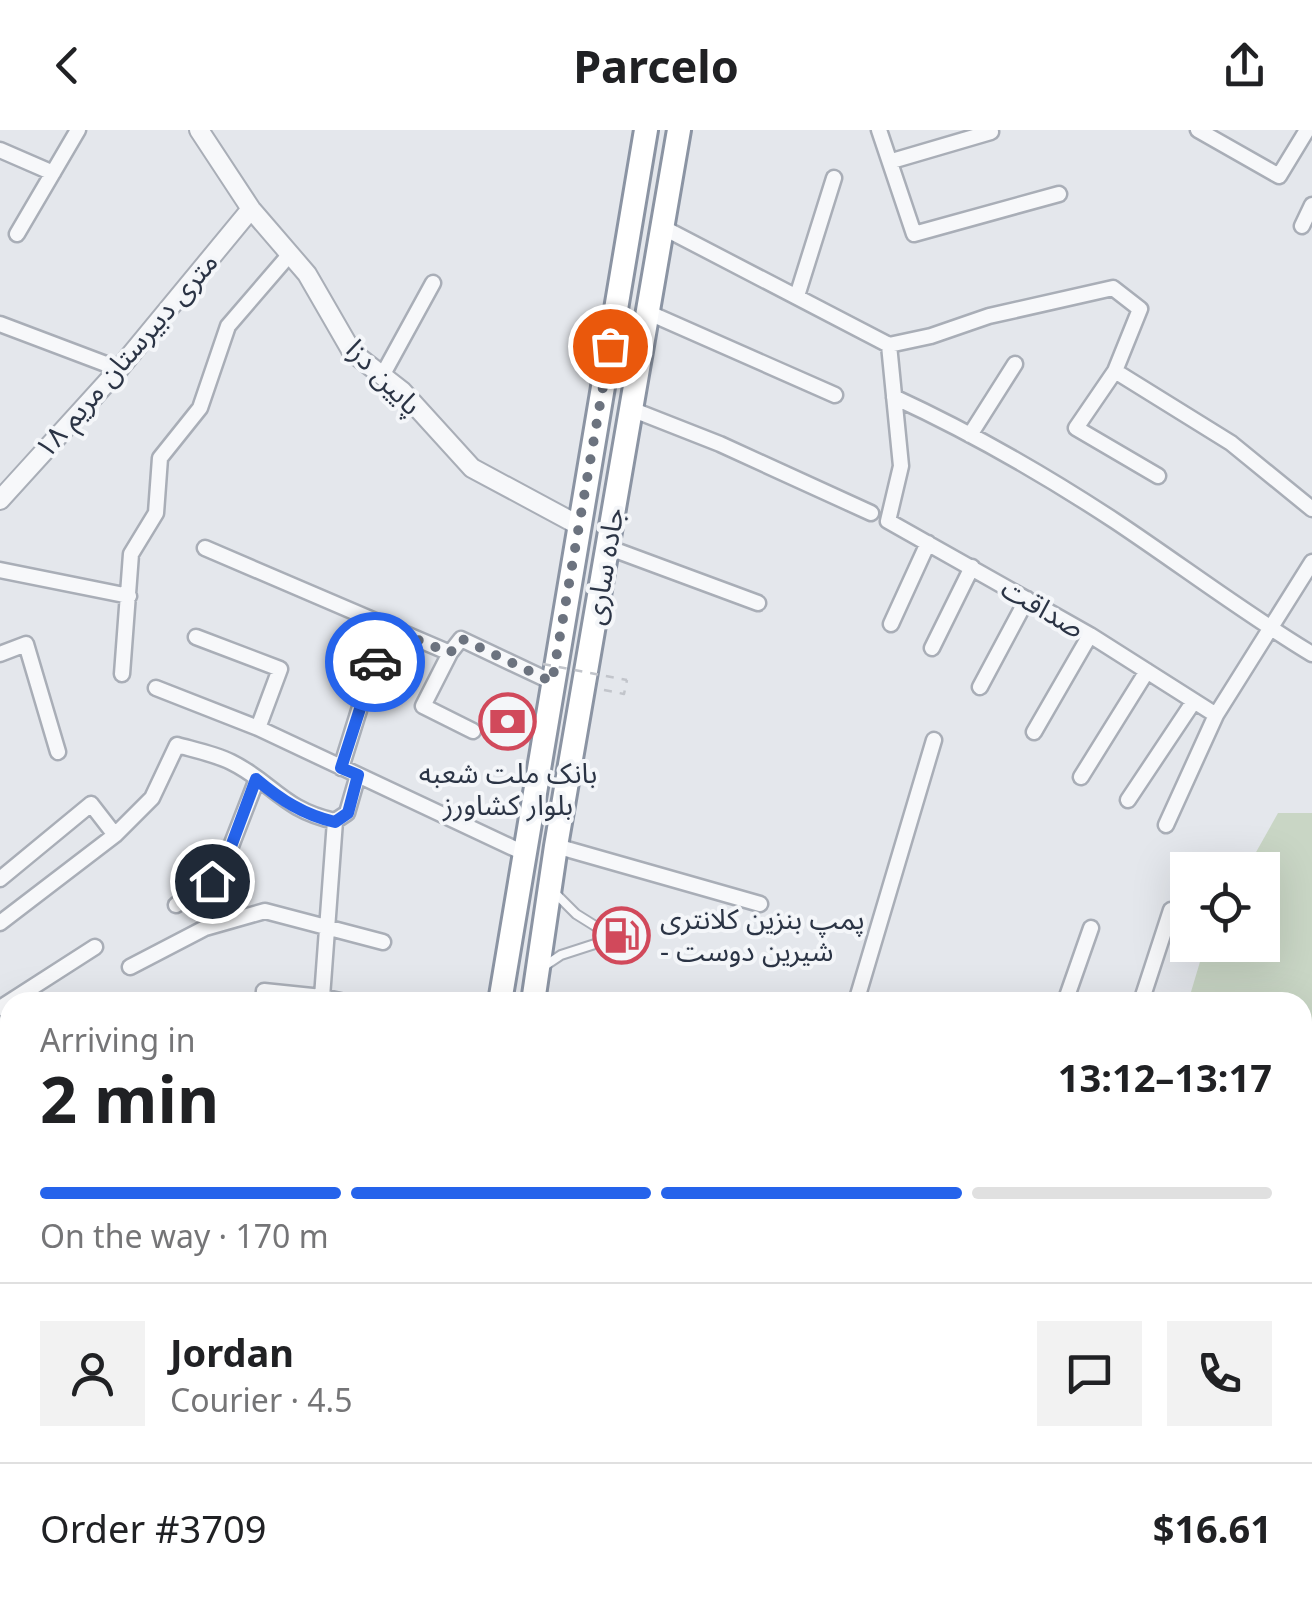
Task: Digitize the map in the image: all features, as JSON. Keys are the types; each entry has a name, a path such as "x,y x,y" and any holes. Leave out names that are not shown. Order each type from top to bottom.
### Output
{"highway":[{"name":"جاده ساری","path":"502,992 547,673 580,526 646,130"},
{"name":"جاده ساری","path":"535,992 679,130"}],"street":[{"path":"17,234 78,130"},
{"name":"پایین دزا","path":"199,130 251,209 306,274 352,352 402,391 472,468 580,526"},
{"path":"879,130 914,234 1059,194"},
{"path":"1198,130 1279,176 1307,130"},
{"path":"892,162 991,132"},
{"path":"0,150 53,173"},
{"path":"797,296 834,178"},
{"path":"1302,226 1312,205"},
{"name":"۱۸ متری دبیرستان مریم","path":"0,500 119,369 251,209"},
{"path":"662,227 889,345 931,336 989,316 1112,288 1140,309 1115,371 1076,428 1158,476"},
{"path":"122,674 132,554 156,513 160,458 200,408 228,326 290,254"},
{"path":"382,376 434,282"},
{"path":"647,312 835,395"},
{"path":"0,324 119,369"},
{"path":"889,345 894,396 970,435 1114,521 1312,654"},
{"path":"970,435 1014,364"},
{"path":"1115,371 1231,442 1312,509"},
{"name":"صداقت","path":"894,396 901,466 888,520 1090,635 1216,715"},
{"path":"631,409 810,483 871,513"},
{"path":"891,624 928,543"},
{"path":"607,547 758,603"},
{"path":"205,548 450,653"},
{"path":"1166,825 1216,715 1312,562"},
{"path":"932,648 972,568"},
{"path":"0,570 129,596"},
{"path":"980,686 1027,599"},
{"path":"341,768 386,627"},
{"path":"1034,732 1090,635"},
{"path":"196,637 280,669 258,728"},
{"path":"473,731 423,706 450,653 462,639 547,673"},
{"path":"0,654 26,644 58,752"},
{"path":"1081,777 1148,671"},
{"path":"156,688 258,728 524,853"},
{"path":"1128,800 1194,701"},
{"path":"859,992 934,740"},
{"path":"0,924 116,835 152,798 178,744 232,762 310,816 335,822 348,813 358,775"},
{"path":"176,905 212,881 226,860 256,779"},
{"path":"0,878 91,804 116,835"},
{"path":"322,992 335,822"},
{"path":"556,846 760,904"},
{"path":"130,967 205,928 265,911 383,942"},
{"path":"1144,992 1170,913"},
{"path":"1069,992 1091,928"},
{"path":"22,992 95,947"}],"lane":[{"path":"538,970 561,954 598,944 600,929 576,914 550,886"}],"path":[{"path":"547,673 626,680 624,694 583,686"}],"green space":[{"path":"1278,813 1312,813 1312,992 1191,992 1200,962 1280,962 1280,852 1256,852"}],"way so far":[{"path":"375,662 386,627 450,653 462,639 552,682 610,346"}],"place":[{"name":"بانک ملت شعبه بلوار کشاورز","path":"508,722"},
{"name":"پمپ بنزین کلانتری - شیرین دوست","path":"621,935"}],"route":[{"path":"212,881 226,860 256,779 310,816 335,822 348,813 358,775 341,768 375,662"}]}
